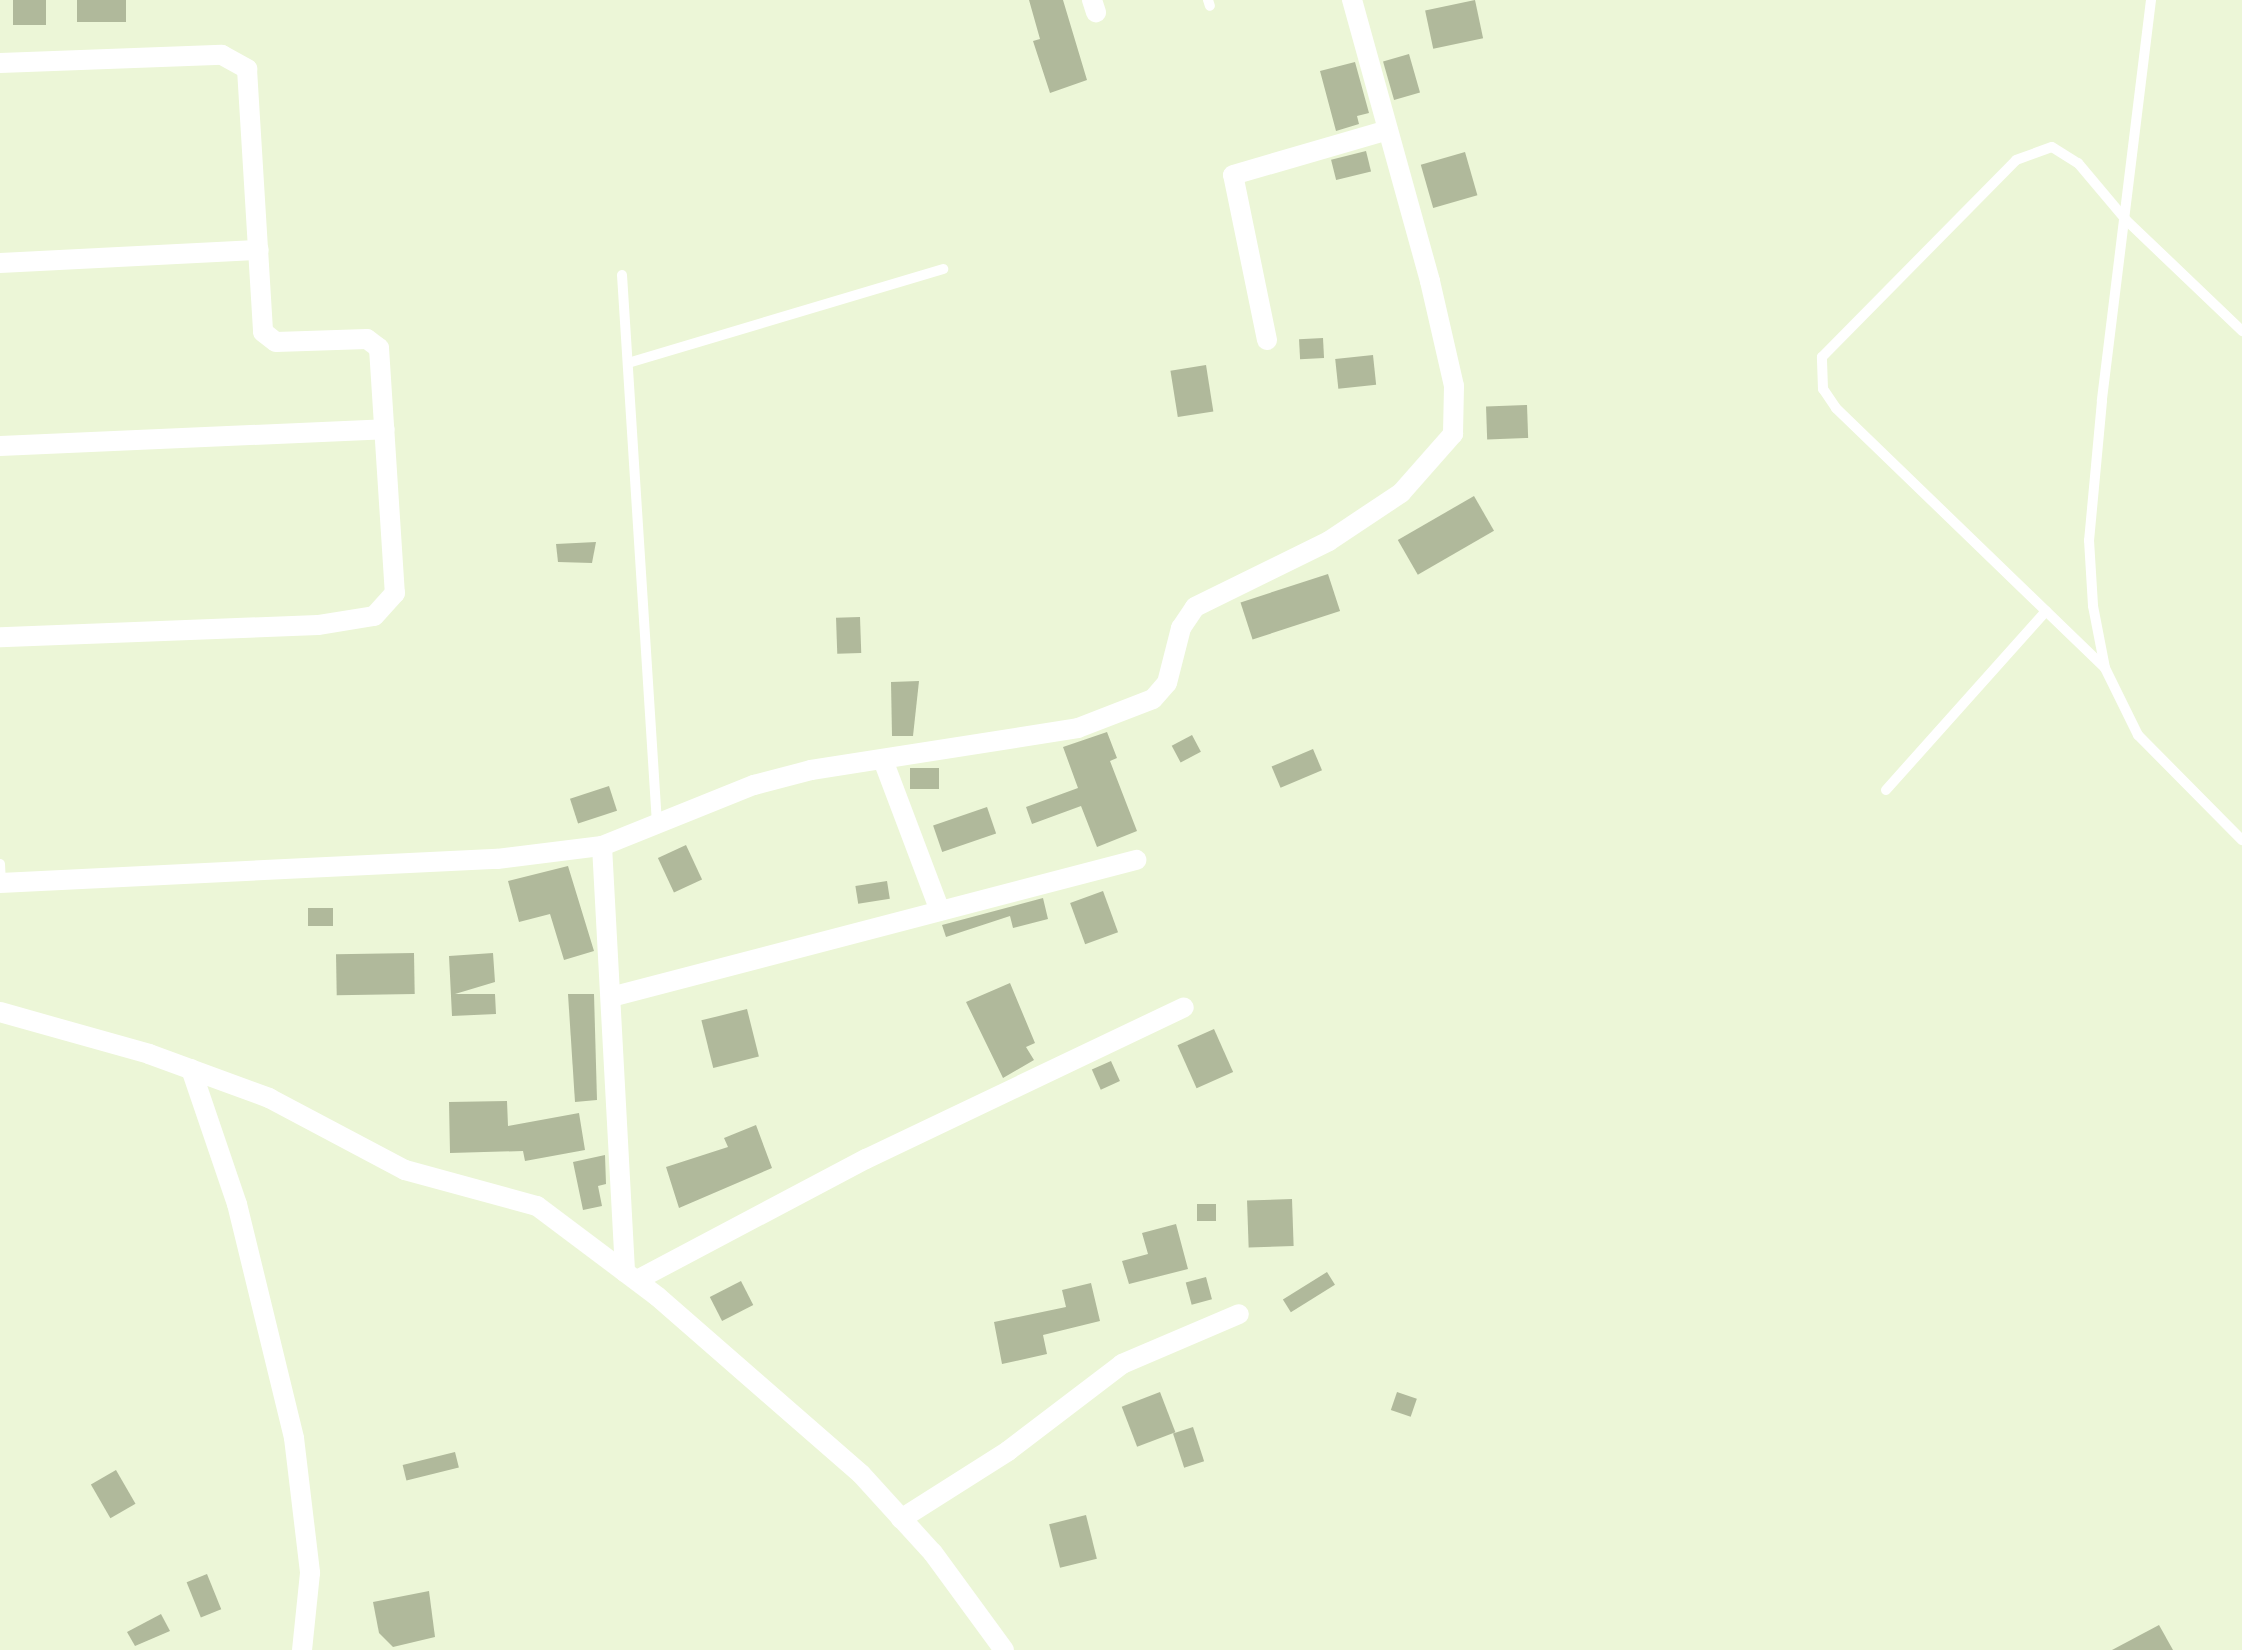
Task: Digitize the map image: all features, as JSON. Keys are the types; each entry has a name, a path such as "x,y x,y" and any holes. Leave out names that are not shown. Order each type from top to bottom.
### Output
{"street":[{"path":"0,877 497,859 602,846 754,785 1078,728 1153,699 1167,684 1181,628 1195,607 1329,541 1401,493 1447,448 1454,386 1352,0"},
{"path":"0,63 206,55 237,60 252,82 265,337 374,342 381,355 395,593 386,610 318,625 2,643"},
{"path":"1267,340 1233,175 1388,130"},
{"path":"0,263 260,250"},
{"path":"0,446 385,429"},
{"path":"883,760 940,911"},
{"path":"602,846 631,1276"},
{"path":"611,997 1136,860"},
{"path":"631,1276 1184,1007"},
{"path":"0,1012 270,1098 405,1170 451,1186 516,1196 631,1276 788,1404 902,1518 1004,1650"},
{"path":"191,1070 237,1204 294,1438 310,1573 302,1650"},
{"path":"902,1518 1008,1450 1122,1364 1239,1314"}],"lane":[{"path":"2150,0 2089,540 2105,668 2138,735 2242,840"},
{"path":"2105,668 1836,408 1822,389 1822,357 2029,154 2064,150 2126,220 2242,330"},
{"path":"628,363 943,269"},
{"path":"622,276 657,824"},
{"path":"1886,790 2046,611"}],"building":[{"path":"13,0 46,0 46,25 13,25"},
{"path":"77,0 126,0 126,22 77,22"},
{"path":"1029,0 1063,0 1087,80 1050,93 1033,41 1040,39"},
{"path":"1475,0 1483,38 1433,49 1425,11"},
{"path":"1409,54 1420,92 1394,100 1383,61"},
{"path":"1355,62 1369,113 1357,116 1359,124 1336,131 1320,71"},
{"path":"1366,151 1371,171 1336,180 1331,160"},
{"path":"1465,152 1477,195 1433,208 1421,165"},
{"path":"1323,338 1324,358 1300,359 1299,339"},
{"path":"1373,355 1376,385 1338,389 1335,359"},
{"path":"1206,365 1213,411 1178,417 1170,371"},
{"path":"1527,405 1528,438 1487,439 1486,406"},
{"path":"1474,496 1494,531 1418,575 1398,540"},
{"path":"596,542 592,563 558,562 556,544"},
{"path":"1328,574 1340,611 1253,640 1241,602"},
{"path":"860,617 861,653 837,654 836,618"},
{"path":"919,681 913,736 892,736 891,682"},
{"path":"1107,732 1117,758 1110,761 1137,831 1097,847 1081,806 1032,824 1026,807 1078,788 1063,747"},
{"path":"1192,735 1201,752 1181,763 1172,746"},
{"path":"1313,749 1322,770 1281,788 1272,767"},
{"path":"910,768 939,768 939,789 910,789"},
{"path":"609,786 617,811 578,823 570,799"},
{"path":"987,807 996,833 942,852 933,826"},
{"path":"686,845 702,879 674,893 658,858"},
{"path":"568,866 594,951 564,960 550,914 519,922 508,881"},
{"path":"887,881 890,899 858,904 855,886"},
{"path":"1103,891 1118,932 1085,944 1070,903"},
{"path":"1043,898 1048,919 1013,928 1010,916 946,937 942,925"},
{"path":"308,908 333,908 333,926 308,926"},
{"path":"414,953 415,994 337,995 336,954"},
{"path":"493,953 495,982 455,994 495,994 496,1014 452,1016 449,956"},
{"path":"1010,983 1035,1043 1026,1047 1034,1060 1003,1078 966,1002"},
{"path":"568,994 594,994 597,1100 575,1102"},
{"path":"747,1009 759,1057 713,1068 701,1020"},
{"path":"1214,1029 1233,1072 1197,1088 1177,1045"},
{"path":"1111,1061 1120,1081 1101,1090 1092,1070"},
{"path":"507,1101 508,1126 579,1113 585,1150 525,1161 523,1151 450,1153 449,1102"},
{"path":"756,1125 772,1168 679,1208 666,1167 728,1147 724,1138"},
{"path":"605,1155 606,1184 598,1186 602,1206 583,1210 573,1162"},
{"path":"1292,1199 1294,1246 1249,1248 1247,1201"},
{"path":"1197,1204 1216,1204 1216,1221 1197,1221"},
{"path":"1176,1224 1188,1269 1129,1284 1122,1261 1148,1254 1142,1233"},
{"path":"1327,1272 1335,1285 1291,1312 1283,1300"},
{"path":"1206,1277 1212,1299 1192,1305 1186,1282"},
{"path":"741,1281 753,1305 722,1321 710,1297"},
{"path":"1091,1283 1100,1321 1043,1335 1047,1354 1002,1364 994,1322 1066,1307 1062,1290"},
{"path":"1160,1392 1175,1432 1137,1447 1122,1407"},
{"path":"1397,1392 1417,1399 1411,1417 1391,1410"},
{"path":"1193,1427 1204,1461 1184,1468 1173,1433"},
{"path":"455,1452 459,1468 406,1481 403,1465"},
{"path":"116,1470 136,1504 110,1518 91,1484"},
{"path":"1086,1515 1097,1559 1060,1568 1049,1524"},
{"path":"207,1574 221,1609 201,1617 187,1582"},
{"path":"429,1591 435,1637 393,1647 379,1633 373,1602"},
{"path":"161,1614 170,1631 135,1646 127,1632"},
{"path":"2159,1625 2173,1650 2112,1650"}]}
